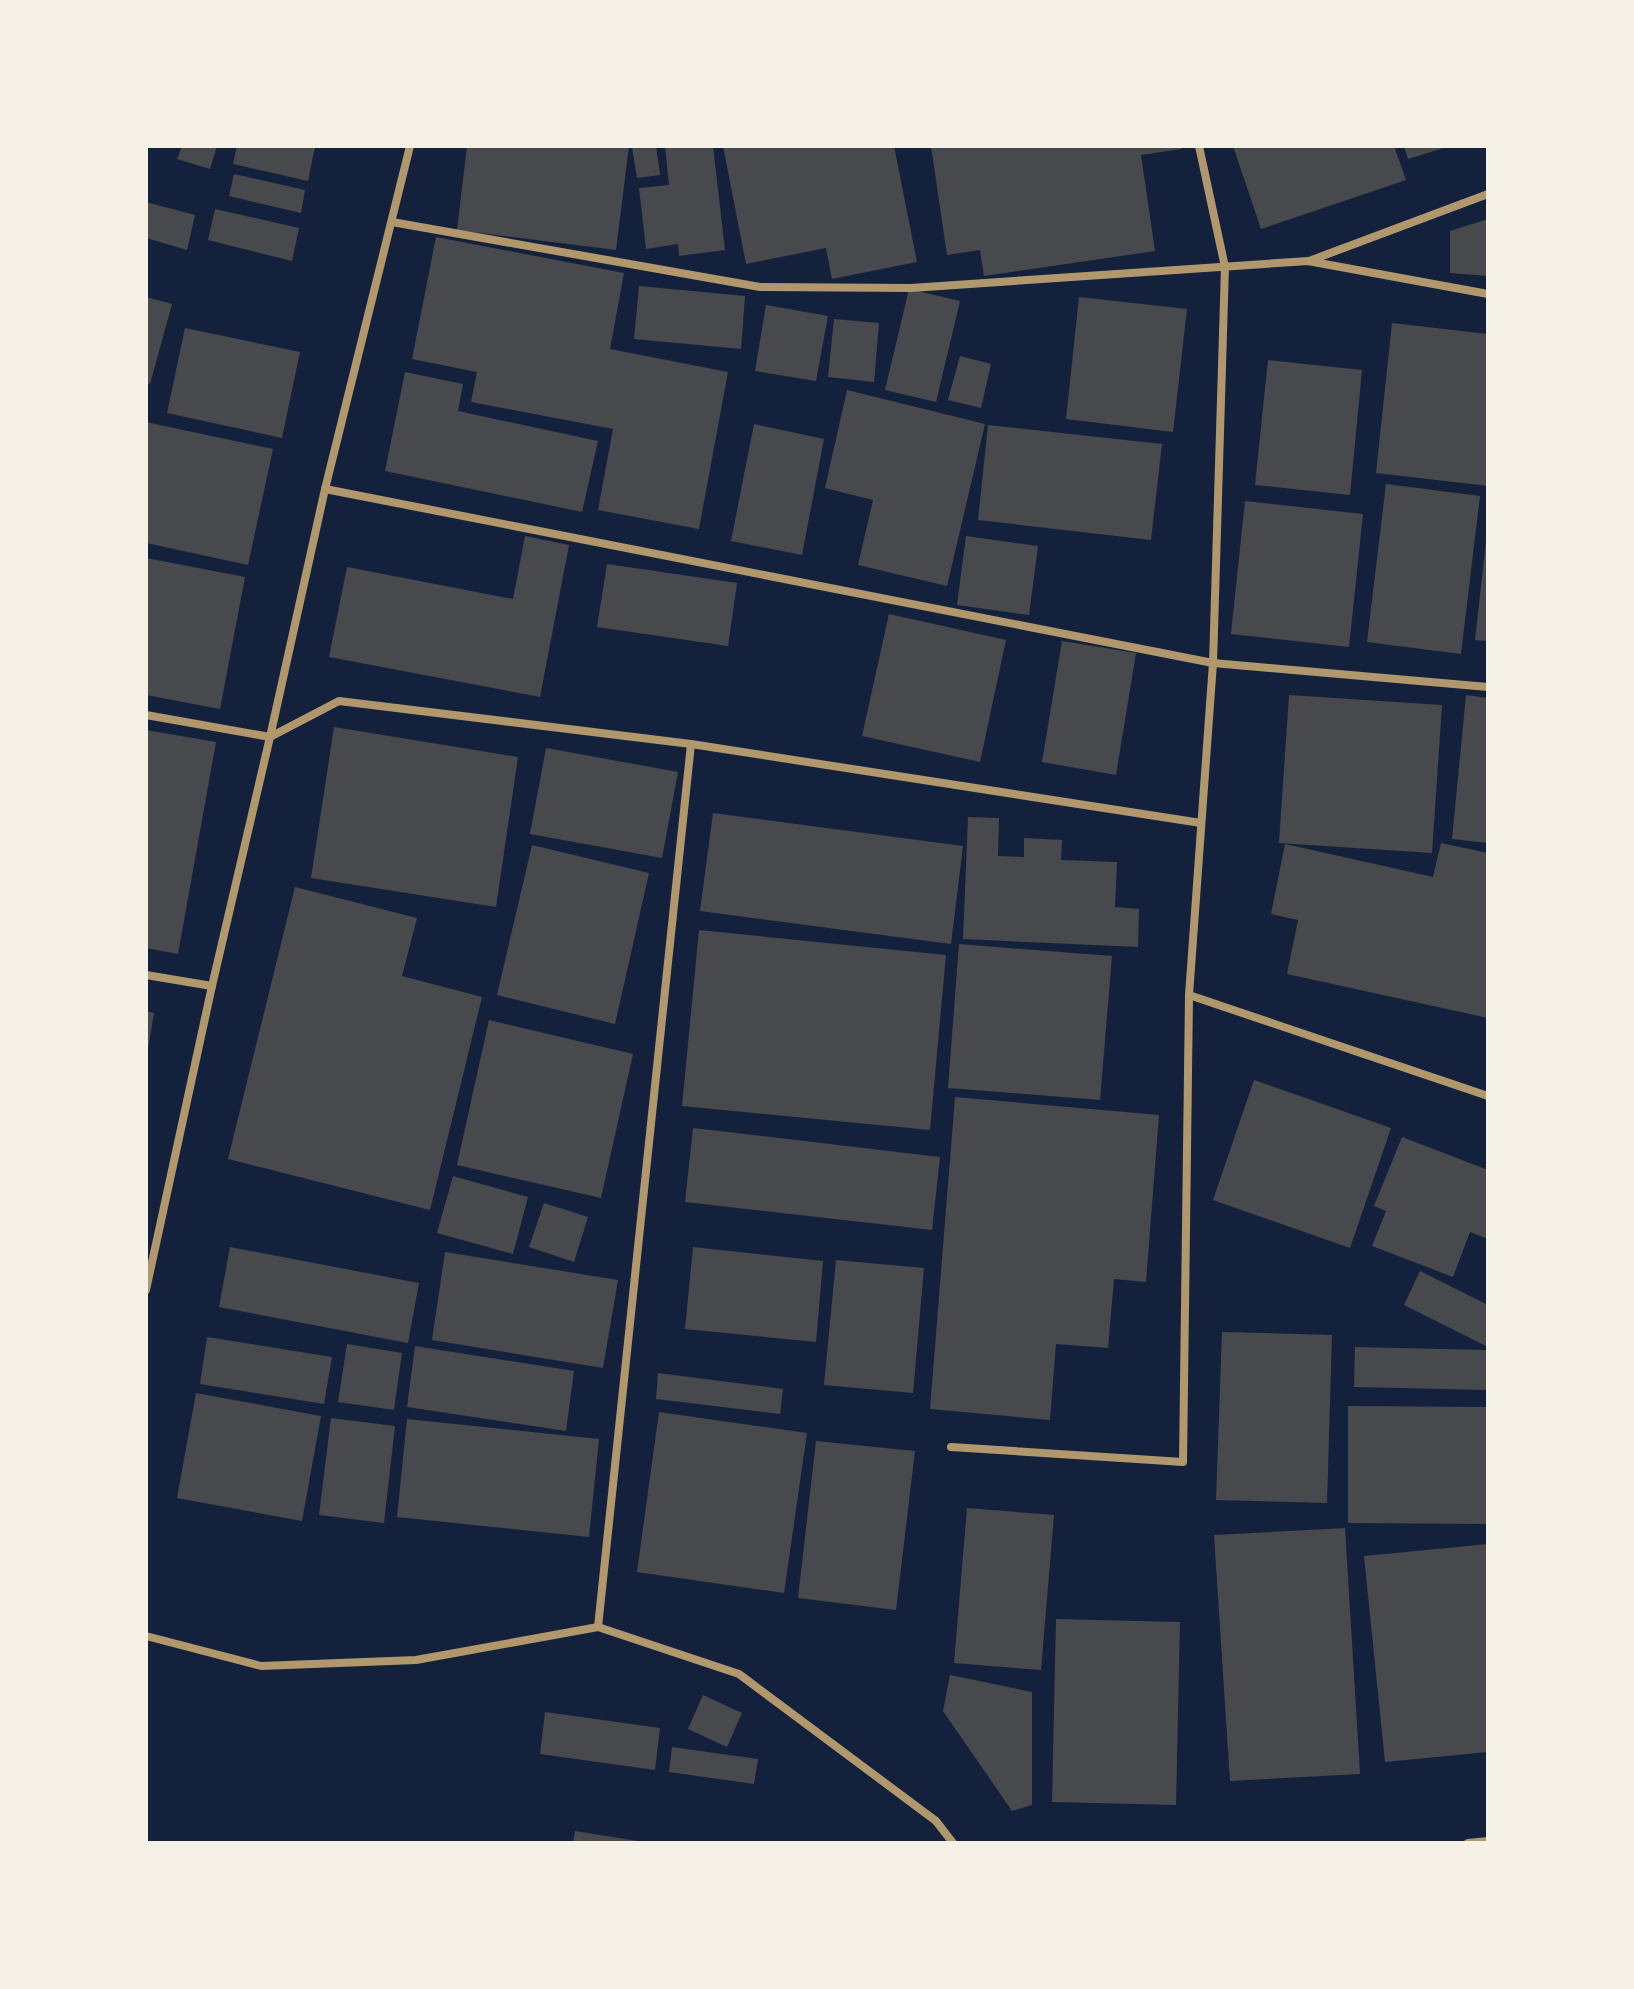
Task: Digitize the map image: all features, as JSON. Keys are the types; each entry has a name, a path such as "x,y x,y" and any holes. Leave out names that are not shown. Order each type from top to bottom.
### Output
{"street":[{"path":"146,1290 325,489 410,146"},
{"path":"951,1447 1183,1462 1189,995 1213,663 1225,267 1199,146"},
{"path":"1308,261 1488,194"},
{"path":"392,222 760,287 911,288 1308,261 1488,294"},
{"path":"325,489 1213,663 1488,687"},
{"path":"146,715 270,737 339,701 691,744 1201,823"},
{"path":"598,1627 691,744"},
{"path":"146,975 212,986"},
{"path":"1189,995 1488,1096"},
{"path":"146,1636 261,1666 416,1660 598,1627 739,1674 936,1821 953,1843"},
{"path":"1468,1843 1488,1841"}],"building":[{"path":"182,146 217,146 210,169 177,159"},
{"path":"237,146 315,147 308,181 233,164"},
{"path":"467,146 629,146 616,250 457,230"},
{"path":"656,146 660,175 637,178 632,147"},
{"path":"665,146 713,146 725,250 679,256 678,244 646,249 639,188 669,185"},
{"path":"723,146 894,146 917,262 832,279 826,248 746,264"},
{"path":"931,146 1181,146 1181,149 1141,155 1155,251 984,276 980,250 947,255"},
{"path":"1233,146 1394,146 1406,180 1261,229"},
{"path":"1404,146 1447,146 1447,147 1408,159"},
{"path":"234,174 305,190 301,213 229,196"},
{"path":"146,202 195,215 187,250 146,238"},
{"path":"215,209 299,228 292,261 208,240"},
{"path":"1488,219 1488,276 1450,273 1450,231"},
{"path":"436,237 624,273 610,349 728,372 699,529 598,510 613,429 471,402 477,372 412,359"},
{"path":"639,286 745,296 741,349 634,339"},
{"path":"909,289 960,301 936,402 885,390"},
{"path":"146,297 172,304 150,384 146,383"},
{"path":"1079,297 1187,309 1173,432 1066,419"},
{"path":"766,305 828,316 816,381 755,371"},
{"path":"834,319 879,323 874,382 828,377"},
{"path":"1392,323 1488,334 1488,486 1376,473"},
{"path":"185,328 300,352 282,438 167,413"},
{"path":"960,356 991,364 981,408 948,400"},
{"path":"1268,360 1362,370 1350,495 1255,485"},
{"path":"405,372 463,384 458,411 598,441 582,512 385,471"},
{"path":"847,390 985,424 947,586 858,565 873,500 825,488"},
{"path":"146,422 273,449 248,565 146,543"},
{"path":"754,424 824,439 802,555 731,541"},
{"path":"988,425 1162,444 1151,540 978,520"},
{"path":"1386,484 1480,496 1461,654 1367,642"},
{"path":"1245,501 1363,514 1349,647 1231,634"},
{"path":"525,536 569,545 540,697 329,657 347,567 513,599"},
{"path":"966,536 1038,546 1029,615 957,605"},
{"path":"1488,542 1488,641 1475,640"},
{"path":"146,558 245,577 220,709 146,695"},
{"path":"607,564 737,583 728,646 597,627"},
{"path":"889,614 1006,640 980,762 862,736"},
{"path":"1062,641 1136,653 1116,775 1042,762"},
{"path":"1289,695 1442,705 1432,853 1279,843"},
{"path":"1466,695 1488,698 1488,843 1452,839"},
{"path":"334,727 518,757 496,907 311,878"},
{"path":"146,730 216,742 178,954 146,948"},
{"path":"546,748 678,772 662,858 530,834"},
{"path":"713,813 963,846 951,944 700,911"},
{"path":"968,817 999,818 998,856 1024,857 1024,838 1062,840 1061,860 1117,862 1115,907 1139,909 1138,947 963,939"},
{"path":"1441,843 1488,853 1488,1018 1287,974 1298,920 1271,914 1285,844 1433,877"},
{"path":"532,845 649,873 615,1024 497,995"},
{"path":"295,887 417,918 402,976 482,997 430,1210 228,1159"},
{"path":"699,930 946,955 930,1130 682,1106"},
{"path":"959,944 1112,956 1100,1100 948,1088"},
{"path":"146,1011 154,1013 148,1049 146,1049"},
{"path":"489,1020 633,1054 601,1198 457,1165"},
{"path":"1254,1080 1391,1128 1350,1248 1213,1200"},
{"path":"955,1097 1159,1115 1146,1282 1114,1279 1108,1348 1056,1344 1050,1420 930,1409"},
{"path":"693,1128 940,1157 932,1230 685,1202"},
{"path":"1402,1137 1488,1170 1488,1239 1470,1232 1453,1277 1372,1246 1386,1211 1374,1206"},
{"path":"453,1176 528,1197 513,1254 437,1233"},
{"path":"544,1203 588,1217 574,1262 529,1247"},
{"path":"230,1247 419,1283 408,1343 219,1307"},
{"path":"693,1247 823,1261 816,1342 685,1329"},
{"path":"445,1252 618,1280 603,1368 432,1340"},
{"path":"836,1260 924,1268 913,1393 824,1385"},
{"path":"1420,1271 1488,1305 1488,1347 1404,1305"},
{"path":"1222,1332 1332,1335 1327,1503 1216,1500"},
{"path":"207,1337 332,1357 324,1404 200,1384"},
{"path":"347,1344 402,1353 394,1410 338,1402"},
{"path":"415,1346 574,1371 566,1431 407,1407"},
{"path":"1355,1347 1488,1350 1488,1390 1354,1387"},
{"path":"658,1373 783,1389 780,1414 656,1399"},
{"path":"196,1393 321,1416 302,1521 177,1498"},
{"path":"1348,1406 1488,1407 1488,1524 1348,1523"},
{"path":"659,1412 807,1433 784,1593 637,1572"},
{"path":"331,1418 395,1426 384,1523 319,1515"},
{"path":"407,1419 599,1439 589,1537 397,1517"},
{"path":"816,1441 915,1451 896,1610 798,1598"},
{"path":"967,1508 1054,1515 1041,1670 954,1663"},
{"path":"1345,1528 1360,1774 1230,1781 1214,1535"},
{"path":"1488,1544 1488,1752 1385,1762 1364,1556"},
{"path":"1056,1619 1180,1622 1176,1805 1052,1802"},
{"path":"950,1675 1032,1692 1032,1805 1012,1811 943,1711"},
{"path":"703,1695 742,1713 727,1747 688,1729"},
{"path":"545,1712 660,1728 655,1770 540,1754"},
{"path":"672,1747 758,1759 754,1784 669,1772"},
{"path":"575,1831 638,1841 638,1843 573,1843"}]}
